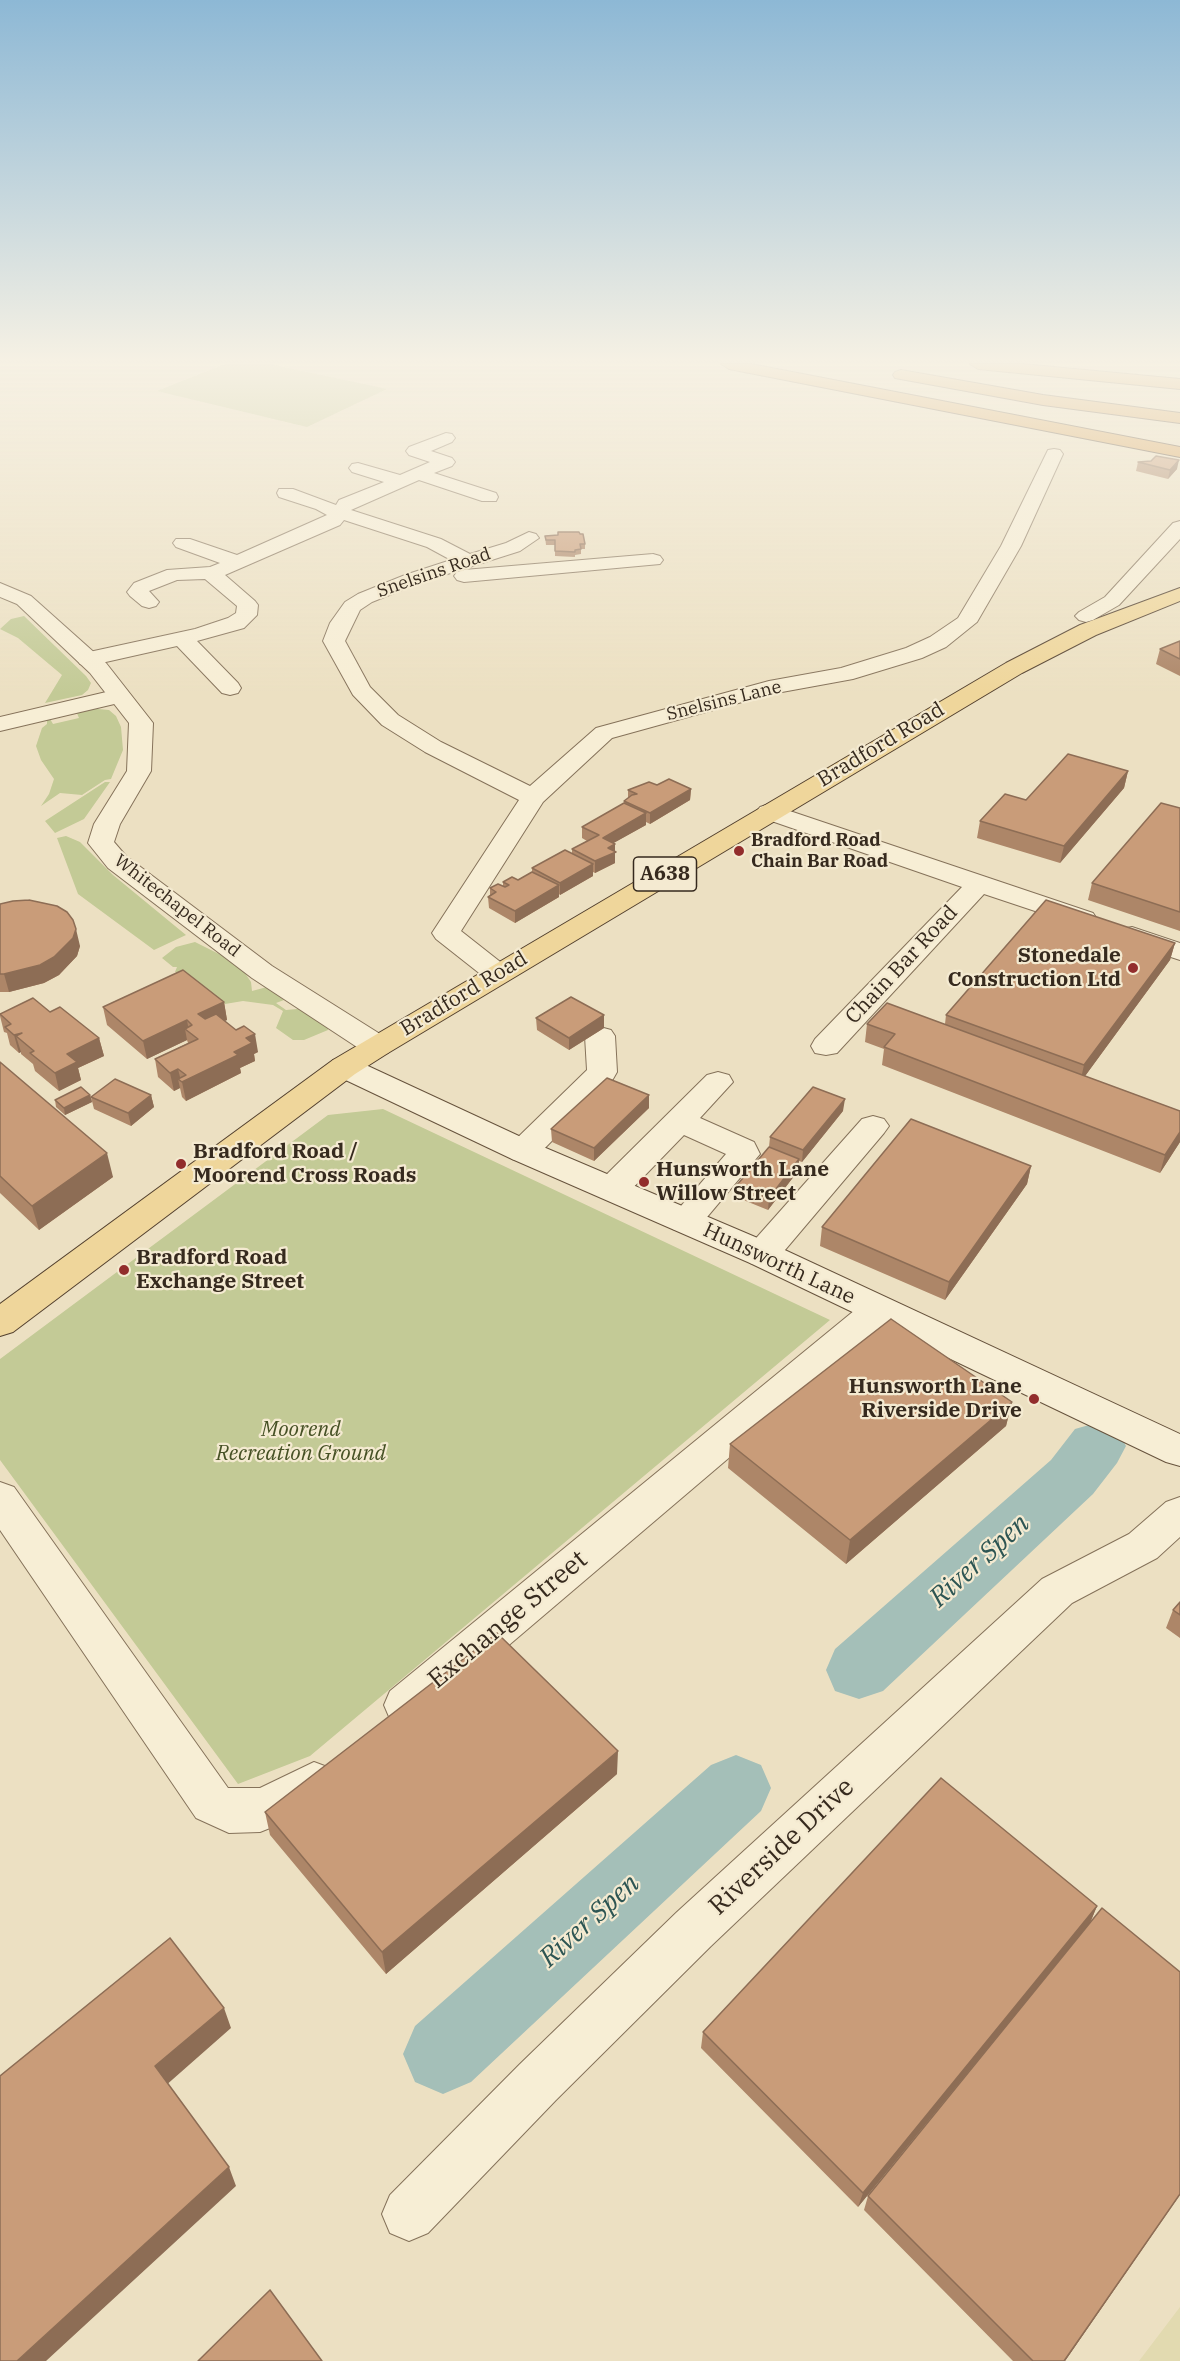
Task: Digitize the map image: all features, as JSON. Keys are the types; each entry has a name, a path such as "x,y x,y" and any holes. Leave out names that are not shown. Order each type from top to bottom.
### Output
{"main road":[{"name":"Bradford Road","path":"0,1323 344,1067 377,1046 953,702 1088,630 1180,594"},
{"name":"Bradford Road","path":"953,702 1180,614"}],"street":[{"path":"390,474 489,497"},
{"path":"149,602 137,592 141,586 174,574 213,573 333,521 346,504 418,474"},
{"name":"Snelsins Lane","path":"498,974 446,933 533,798 604,733 769,688 844,674 914,653 938,642 966,622 1011,546 1045,474"},
{"path":"286,493 323,505 337,513 359,517 434,543 467,561"},
{"path":"1086,616 1112,601 1180,527"},
{"name":"Snelsins Road","path":"529,538 513,547 381,590 352,606 341,623 334,641 361,690 390,720 433,747 533,798"},
{"path":"183,543 236,562"},
{"path":"412,579 424,580 653,560"},
{"path":"88,659 218,630 246,615 248,605 236,592 214,577 213,573"},
{"name":"Whitechapel Road","path":"0,589 24,600 88,659 141,723 139,771 106,824 101,843 117,862 261,972 377,1046"},
{"path":"181,637 230,688"},
{"path":"0,724 119,696"},
{"name":"Chain Bar Road","path":"769,812 1180,952"},
{"name":"Chain Bar Road","path":"826,1046 979,884"},
{"path":"523,1150 602,1072 600,1036"},
{"name":"Hunsworth Lane","path":"344,1067 523,1150 762,1254 1180,1451"},
{"path":"612,1189 718,1082"},
{"path":"679,1121 743,1149 744,1154 686,1221"},
{"path":"762,1254 873,1126"},
{"name":"Exchange Street","path":"376,1730 879,1310"},
{"path":"0,1498 212,1803 229,1811 260,1810 289,1799 340,1761"},
{"name":"Riverside Drive","path":"409,2214 538,2082 694,1929 1057,1591 1143,1546 1180,1513"}],"shaded area":[{"path":"1180,2307 1180,2361 1139,2361"}],"green space":[{"path":"24,616 86,676 91,683 82,695 45,703 62,675 18,638 0,629 11,619"},
{"path":"87,708 109,710 116,716 121,727 123,750 111,779 105,780 82,795 60,793 41,806 49,794 54,779 41,760 36,746 42,728 47,724 49,717 53,724 79,718 76,711"},
{"path":"105,782 110,782 84,819 55,833 45,821"},
{"path":"66,836 80,842 113,875 186,935 154,950 78,894 57,838"},
{"path":"195,942 223,956 243,970 251,982 252,991 267,987 284,1000 276,1003 286,1010 308,1008 327,1023 328,1030 304,1040 293,1040 276,1028 283,1011 273,1005 243,1001 225,1004 211,998 184,975 175,972 177,967 173,967 162,958 176,947"},
{"name":"Moorend Recreation Ground","path":"383,1109 830,1320 310,1756 238,1784 0,1460 0,1359 328,1115"}],"building":[{"path":"558,532 579,532 583,534 585,544 580,544 581,549 575,552 555,551 555,540 546,540 545,536 558,535"},
{"path":"1180,641 1180,659 1160,649"},
{"path":"1068,754 1128,771 1064,846 980,821 1005,794 1026,800"},
{"path":"669,779 691,789 650,813 624,801 637,794 628,790 649,782 657,785"},
{"path":"624,803 646,813 603,838 615,844 608,848 616,852 595,861 572,849 599,835 582,827"},
{"path":"1161,803 1180,808 1180,912 1092,883"},
{"path":"565,850 593,864 560,883 532,868"},
{"path":"532,872 559,885 515,911 488,897 496,892 490,888 498,884 505,887 509,885 503,882 512,877 518,880"},
{"path":"29,900 57,906 67,912 76,929 73,938 54,957 40,965 0,974 0,904"},
{"path":"1046,900 1175,943 1084,1065 946,1015"},
{"path":"183,970 224,1002 198,1014 205,1019 216,1014 236,1030 244,1026 255,1034 246,1038 252,1043 234,1052 238,1055 182,1082 178,1079 186,1075 178,1069 170,1073 155,1059 198,1039 185,1029 192,1025 187,1020 143,1041 103,1007"},
{"path":"571,997 604,1015 569,1038 536,1018"},
{"path":"33,998 50,1012 60,1007 99,1038 67,1054 77,1062 55,1073 30,1053 34,1051 16,1036 22,1033 14,1035 5,1027 11,1024 0,1014"},
{"path":"887,1003 1180,1111 1180,1132 1165,1155 884,1047 895,1034 867,1024"},
{"path":"0,1062 107,1153 32,1206 0,1176"},
{"path":"607,1078 649,1095 594,1148 551,1129"},
{"path":"115,1079 151,1095 128,1113 91,1097"},
{"path":"81,1087 90,1095 64,1108 55,1100"},
{"path":"813,1087 845,1099 803,1150 770,1137"},
{"path":"911,1119 1031,1166 949,1282 822,1227"},
{"path":"769,1147 799,1159 769,1198 737,1185"},
{"path":"891,1319 1012,1402 850,1540 730,1444"},
{"path":"1180,1602 1180,1615 1173,1610"},
{"path":"497,1633 618,1751 382,1952 265,1812"},
{"path":"941,1778 1097,1906 863,2193 703,2032"},
{"path":"1102,1908 1180,1972 1180,2194 1064,2361 1033,2361 868,2196"},
{"path":"170,1938 224,2008 155,2066 229,2167 17,2361 0,2361 0,2076"},
{"path":"270,2290 322,2361 198,2361"}],"waterway":[{"name":"River Spen","path":"859,1670 1072,1477 1096,1446"},
{"name":"River Spen","path":"443,2054 736,1788"}],"place":[{"name":"Bradford Road Chain Bar Road","path":"739,851"},
{"name":"Stonedale Construction Ltd","path":"1133,968"},
{"name":"Bradford Road / Moorend Cross Roads","path":"181,1164"},
{"name":"Hunsworth Lane Willow Street","path":"644,1182"},
{"name":"Bradford Road Exchange Street","path":"124,1270"},
{"name":"Hunsworth Lane Riverside Drive","path":"1034,1399"}]}
